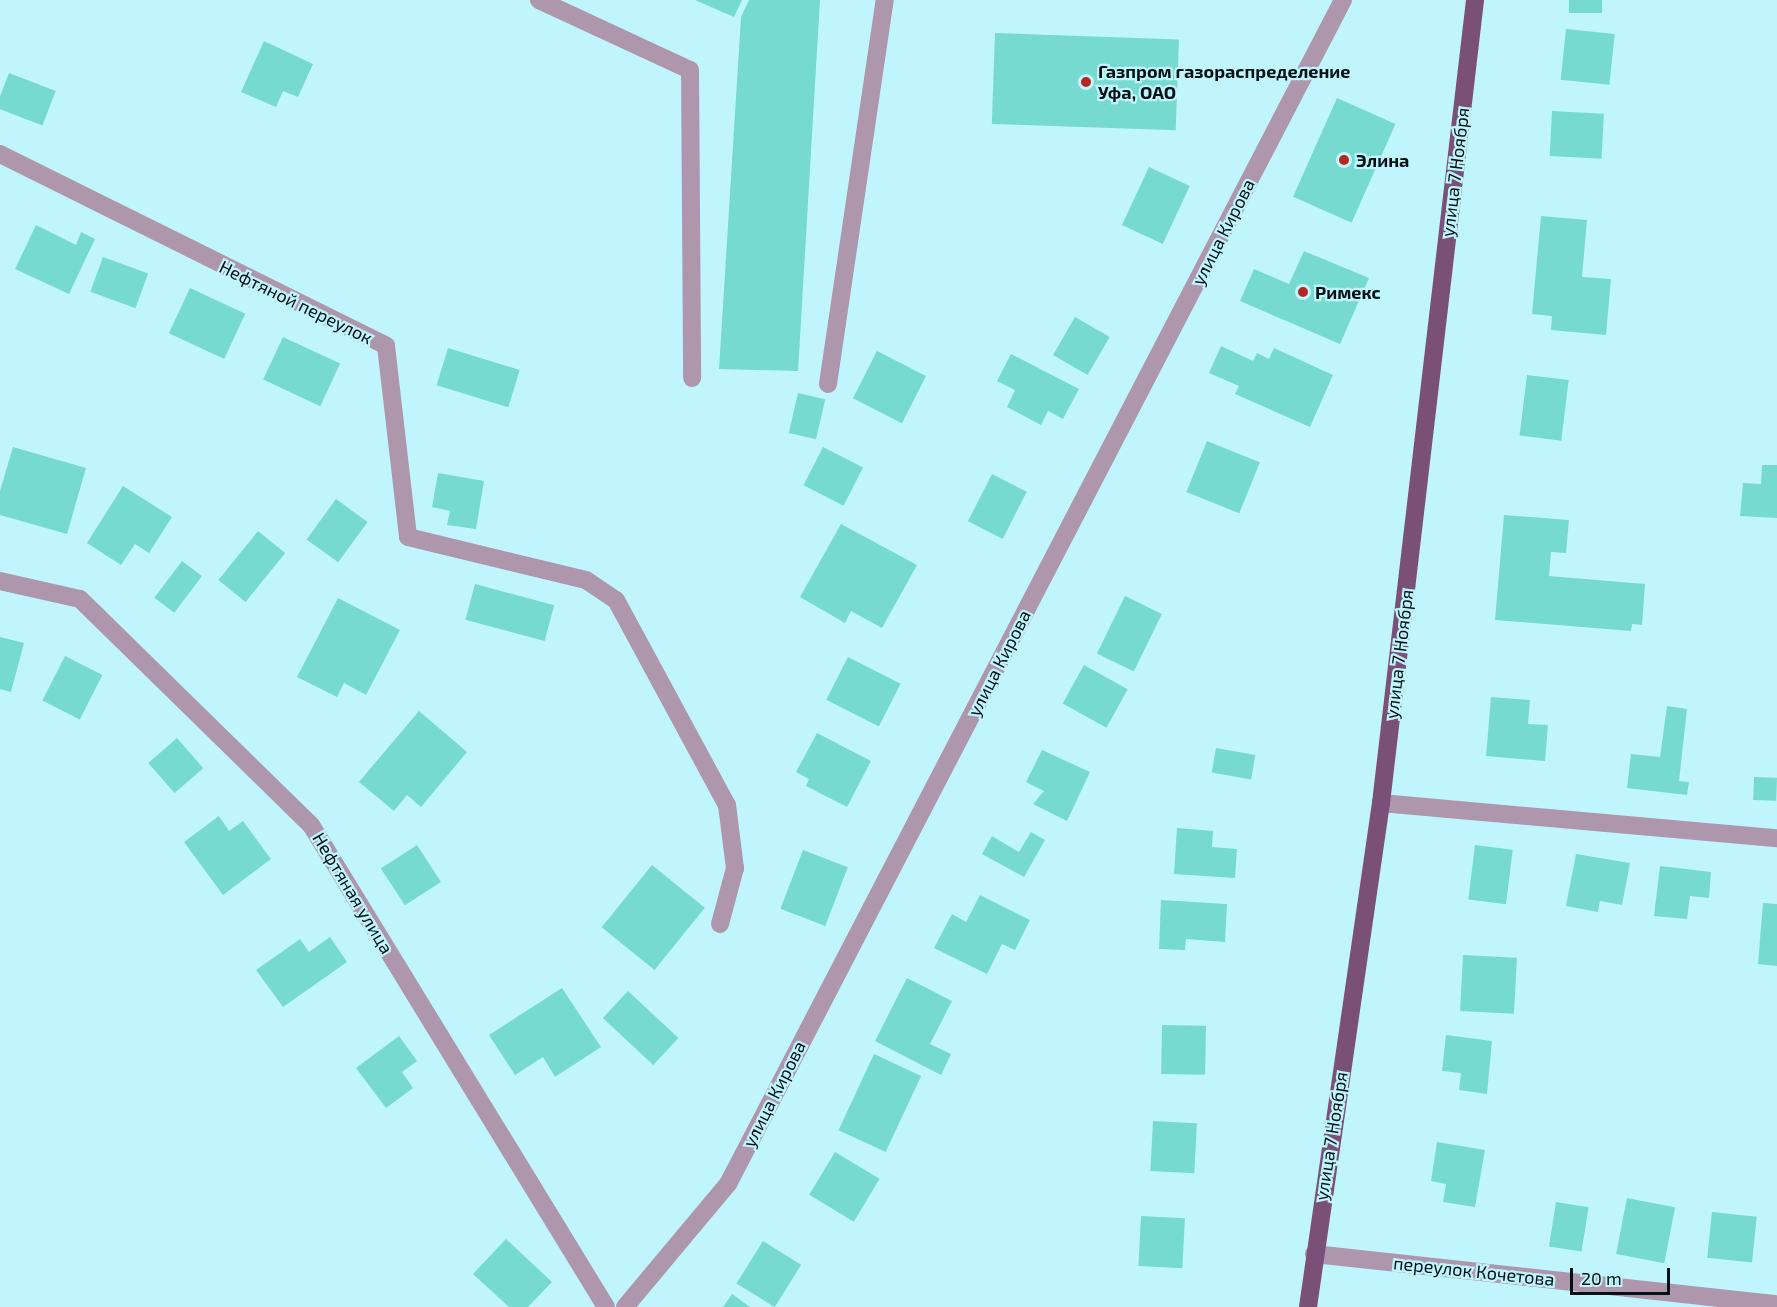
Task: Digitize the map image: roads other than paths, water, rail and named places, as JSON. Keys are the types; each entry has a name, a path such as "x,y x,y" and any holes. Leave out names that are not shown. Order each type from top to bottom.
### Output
{"main road":[{"name":"улица 7 Ноября","path":"1308,1307 1381,802 1475,0"}],"street":[{"path":"539,0 690,70 692,378"},
{"path":"828,384 885,0"},
{"name":"улица Кирова","path":"625,1307 728,1184 1343,0"},
{"name":"Нефтяной переулок","path":"0,154 386,346 408,537 586,580 615,600 727,805 735,868 720,924"},
{"name":"Нефтяная улица","path":"0,581 80,600 311,825 606,1307"},
{"path":"1381,802 1777,837"},
{"name":"переулок Кочетова","path":"1314,1254 1777,1304"}],"place":[{"name":"Газпром газораспределение Уфа, ОАО","path":"1086,82"},
{"name":"Элина","path":"1344,160"},
{"name":"Римекс","path":"1303,292"}]}
